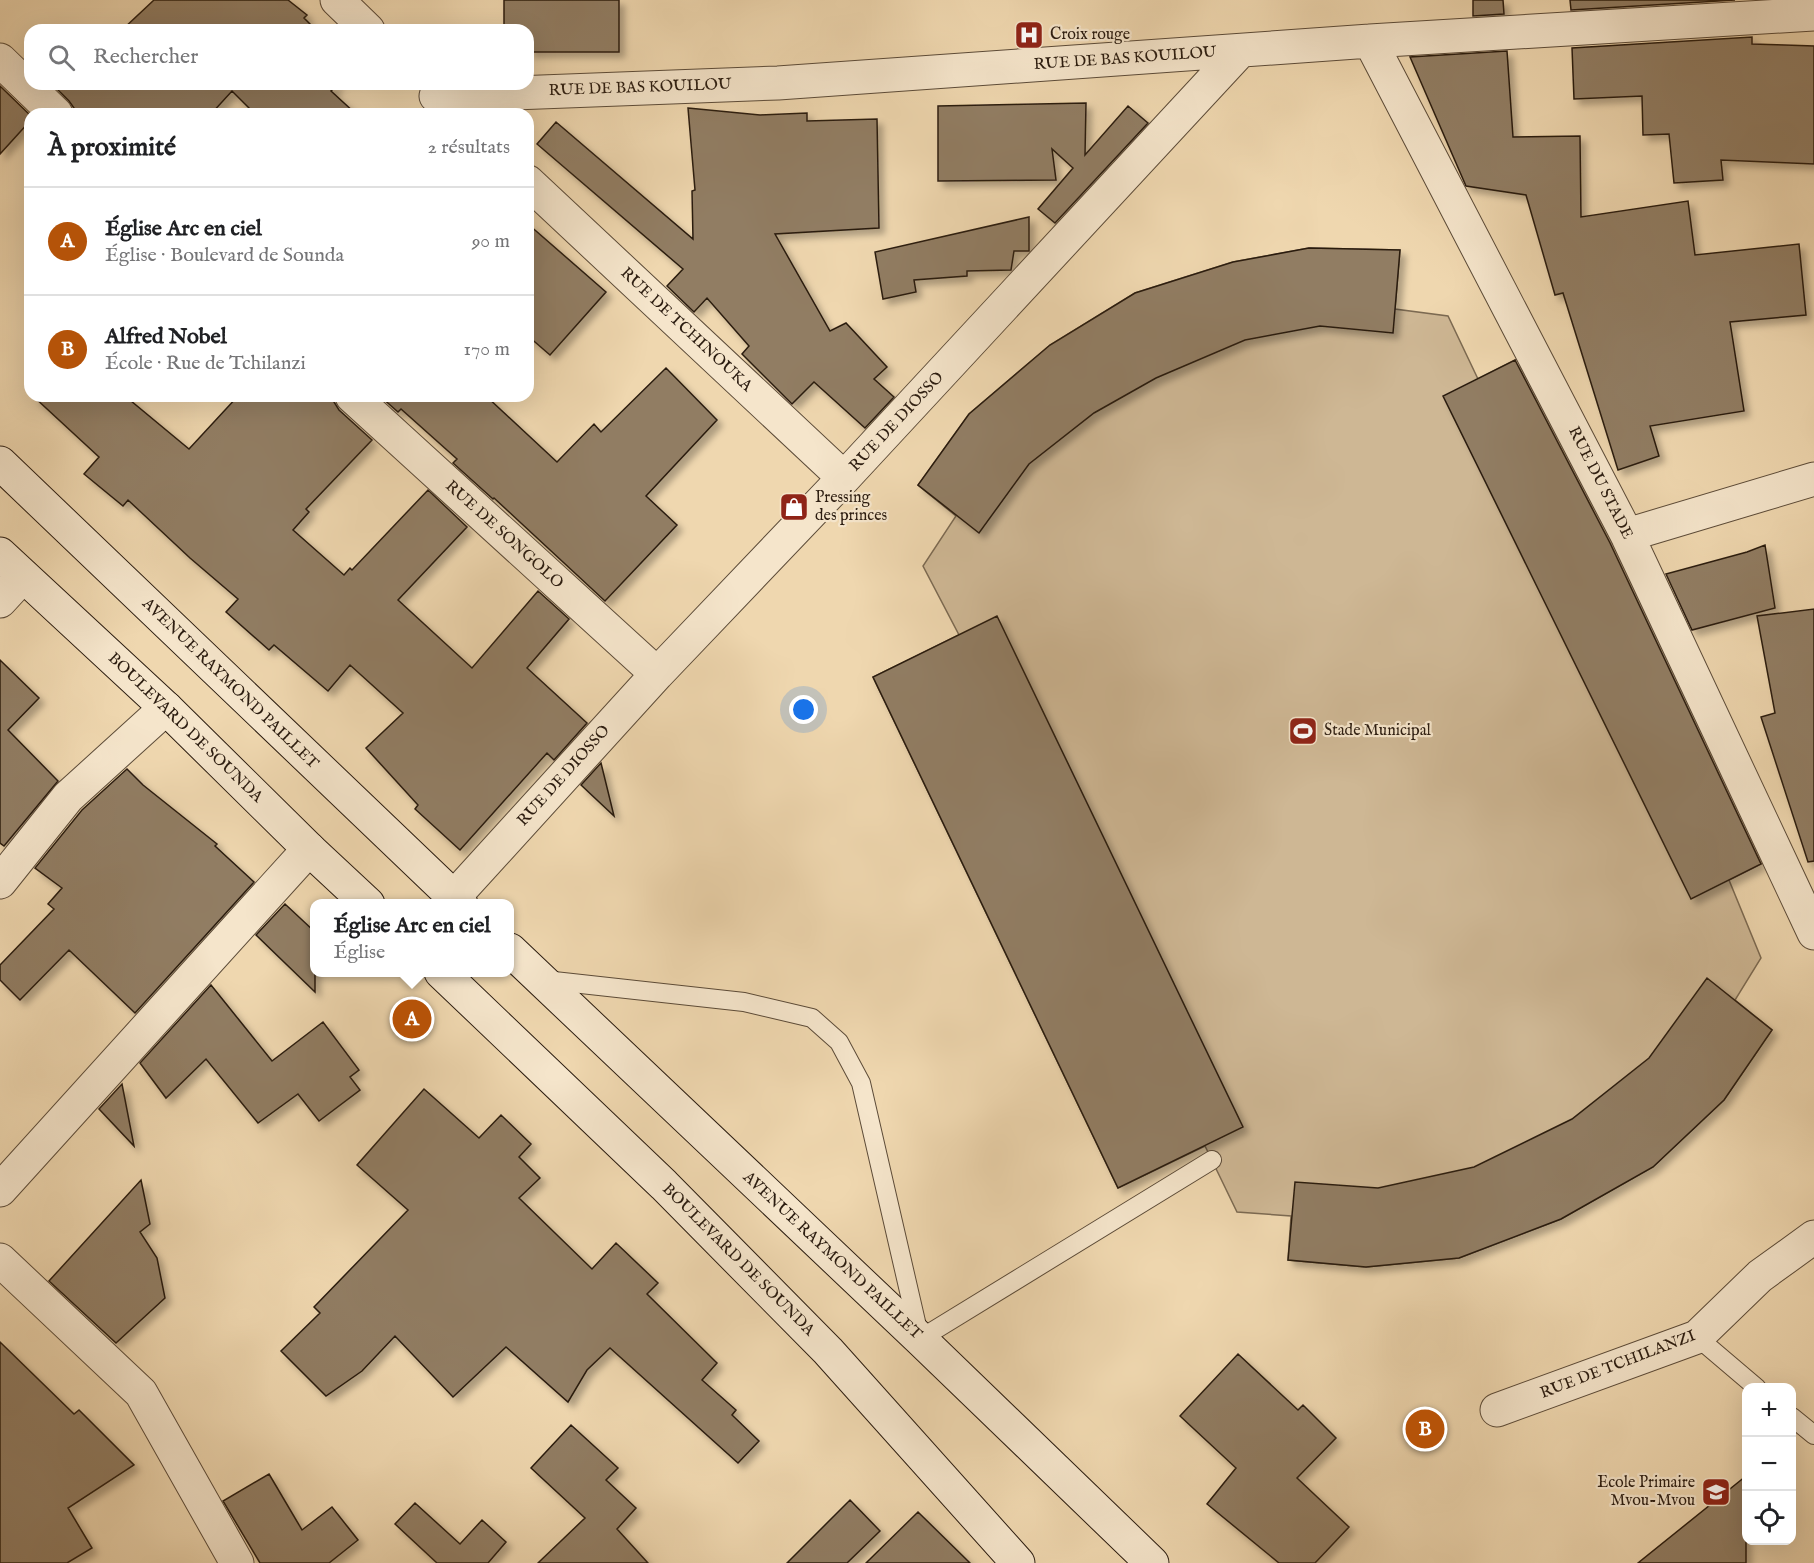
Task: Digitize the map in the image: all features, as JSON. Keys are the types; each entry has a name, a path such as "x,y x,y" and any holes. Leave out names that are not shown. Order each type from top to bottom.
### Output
{"street":[{"path":"337,0 362,24"},
{"name":"RUE DE BAS KOUILOU","path":"438,98 778,82 1371,41 1814,14"},
{"name":"RUE DU STADE","path":"1371,41 1627,535 1814,933"},
{"name":"RUE DE DIOSSO","path":"459,899 657,674 844,478 1240,51"},
{"path":"0,60 24,83"},
{"path":"31,90 50,108"},
{"name":"RUE DE TCHINOUKA","path":"534,188 844,478"},
{"name":"RUE DE SONGOLO","path":"359,402 657,674"},
{"name":"AVENUE RAYMOND PAILLET","path":"0,463 457,899"},
{"path":"1627,535 1814,479"},
{"name":"BOULEVARD DE SOUNDA","path":"0,554 166,708 309,849 364,899"},
{"path":"0,601 23,576"},
{"path":"0,882 68,797 166,708"},
{"path":"0,1190 309,849"},
{"name":"AVENUE RAYMOND PAILLET","path":"514,954 920,1339 1152,1563"},
{"name":"BOULEVARD DE SOUNDA","path":"446,977 664,1185 819,1343 1018,1563"},
{"name":"RUE DE TCHILANZI","path":"1497,1410 1697,1337 1760,1276 1814,1237"},
{"path":"0,1260 141,1393 237,1563"}],"lane":[{"path":"540,979 744,1002 812,1018 839,1042 861,1083 920,1339 1212,1160"},
{"path":"1697,1337 1751,1383"},
{"path":"1796,1420 1814,1435"}],"shaded area":[{"name":"Stade Municipal","path":"1309,248 1400,250 1395,309 1448,316 1478,379 1523,356 1771,859 1729,880 1761,958 1735,1000 1772,1030 1724,1100 1653,1167 1561,1219 1459,1258 1366,1267 1288,1260 1291,1216 1237,1212 1205,1146 1118,1188 873,677 959,635 923,566 956,516 918,485 969,414 1050,345 1135,293 1233,262"}],"building":[{"path":"154,0 288,0 307,15 304,18 310,24 128,24"},
{"path":"504,0 619,0 619,52 534,52 534,24 504,24"},
{"path":"1473,0 1503,0 1504,14 1473,16"},
{"path":"1570,0 1735,0 1571,10"},
{"path":"1752,37 1752,44 1814,46 1814,164 1721,160 1723,180 1674,183 1669,134 1643,135 1642,96 1574,99 1572,48"},
{"path":"1507,51 1513,137 1580,136 1581,217 1688,201 1695,255 1799,244 1806,315 1730,322 1744,411 1650,426 1659,456 1618,470 1563,293 1555,295 1526,195 1466,186 1410,57"},
{"path":"0,86 24,109 24,128 0,154"},
{"path":"58,90 332,90 349,108 249,108 232,91 216,108 74,108"},
{"path":"1086,103 1085,155 1128,106 1148,123 1055,223 1038,209 1073,168 1052,149 1056,180 938,181 938,106"},
{"path":"688,108 760,115 807,113 807,121 877,119 879,228 775,234 830,331 846,323 887,367 874,379 894,397 865,428 814,382 792,404 742,354 749,346 707,298 694,312 667,286 683,269 537,144 556,122 693,239 692,191 695,190"},
{"path":"1029,217 1029,251 1014,251 1011,270 967,271 967,276 914,280 916,292 883,299 875,252"},
{"path":"534,229 606,292 550,355 534,341"},
{"path":"1309,248 1400,250 1393,333 1320,326 1245,340 1156,378 1094,413 1029,464 979,533 918,485 969,414 1050,345 1135,293 1233,262"},
{"path":"1515,360 1610,543 1761,864 1691,899 1443,396"},
{"path":"666,368 717,420 646,496 677,525 605,601 453,463 457,459 401,409 398,412 387,402 492,402 557,462 594,424 601,432"},
{"path":"39,402 132,402 189,449 232,402 334,402 339,410 372,440 306,509 309,512 293,530 344,575 350,568 352,570 428,490 467,527 398,600 472,668 538,591 569,619 527,668 587,723 554,760 547,753 460,850 415,809 418,805 366,748 403,713 350,665 328,691 274,645 269,650 226,612 238,599 128,500 123,506 84,474 99,457"},
{"path":"1765,545 1775,608 1692,630 1666,574"},
{"path":"1814,609 1814,861 1808,862 1761,717 1775,713 1757,616"},
{"path":"997,616 1243,1127 1118,1188 873,677"},
{"path":"0,660 39,698 8,730 58,781 4,846 0,843"},
{"path":"601,763 614,816 581,785"},
{"path":"127,769 143,785 217,844 215,846 254,882 135,1013 69,950 20,1000 0,980 0,965 54,909 48,904 62,888 35,868 82,810"},
{"path":"285,904 310,927 310,977 315,977 315,992 256,935"},
{"path":"1707,978 1772,1030 1724,1100 1653,1167 1561,1219 1459,1258 1366,1267 1288,1260 1295,1182 1378,1188 1474,1167 1572,1119 1649,1058"},
{"path":"211,985 272,1061 323,1022 359,1070 350,1077 360,1090 319,1121 298,1094 258,1123 206,1059 166,1098 140,1063"},
{"path":"122,1084 134,1146 99,1109"},
{"path":"424,1089 479,1138 501,1115 531,1144 519,1157 540,1178 519,1198 592,1269 616,1243 658,1283 647,1294 717,1363 702,1380 736,1410 732,1415 759,1441 738,1463 610,1348 587,1370 568,1402 506,1347 453,1397 395,1336 362,1371 326,1396 281,1351 320,1313 314,1307 408,1210 357,1165"},
{"path":"141,1180 150,1224 140,1232 157,1258 165,1298 116,1343 49,1281"},
{"path":"0,1342 74,1414 79,1410 134,1465 68,1508 92,1548 67,1563 0,1563"},
{"path":"1238,1354 1298,1410 1303,1405 1336,1438 1297,1478 1349,1527 1315,1563 1279,1563 1207,1504 1236,1468 1180,1416"},
{"path":"571,1425 618,1468 606,1480 636,1508 617,1529 648,1563 538,1563 585,1518 531,1468"},
{"path":"269,1474 302,1530 332,1507 358,1540 329,1563 260,1563 223,1501"},
{"path":"1742,1479 1742,1545 1746,1545 1746,1563 1638,1563"},
{"path":"850,1500 880,1531 847,1563 787,1563"},
{"path":"415,1503 460,1544 482,1520 506,1542 488,1563 437,1563 395,1524"},
{"path":"918,1512 970,1563 866,1563"}],"place":[{"name":"Croix rouge","path":"1029,35"},
{"name":"Pressing des princes","path":"794,507"},
{"name":"Stade Municipal","path":"1303,731"},
{"name":"Église Arc en ciel","path":"412,1019"},
{"name":"Alfred Nobel","path":"1425,1429"},
{"name":"Ecole Primaire Mvou-Mvou","path":"1716,1492"}]}
